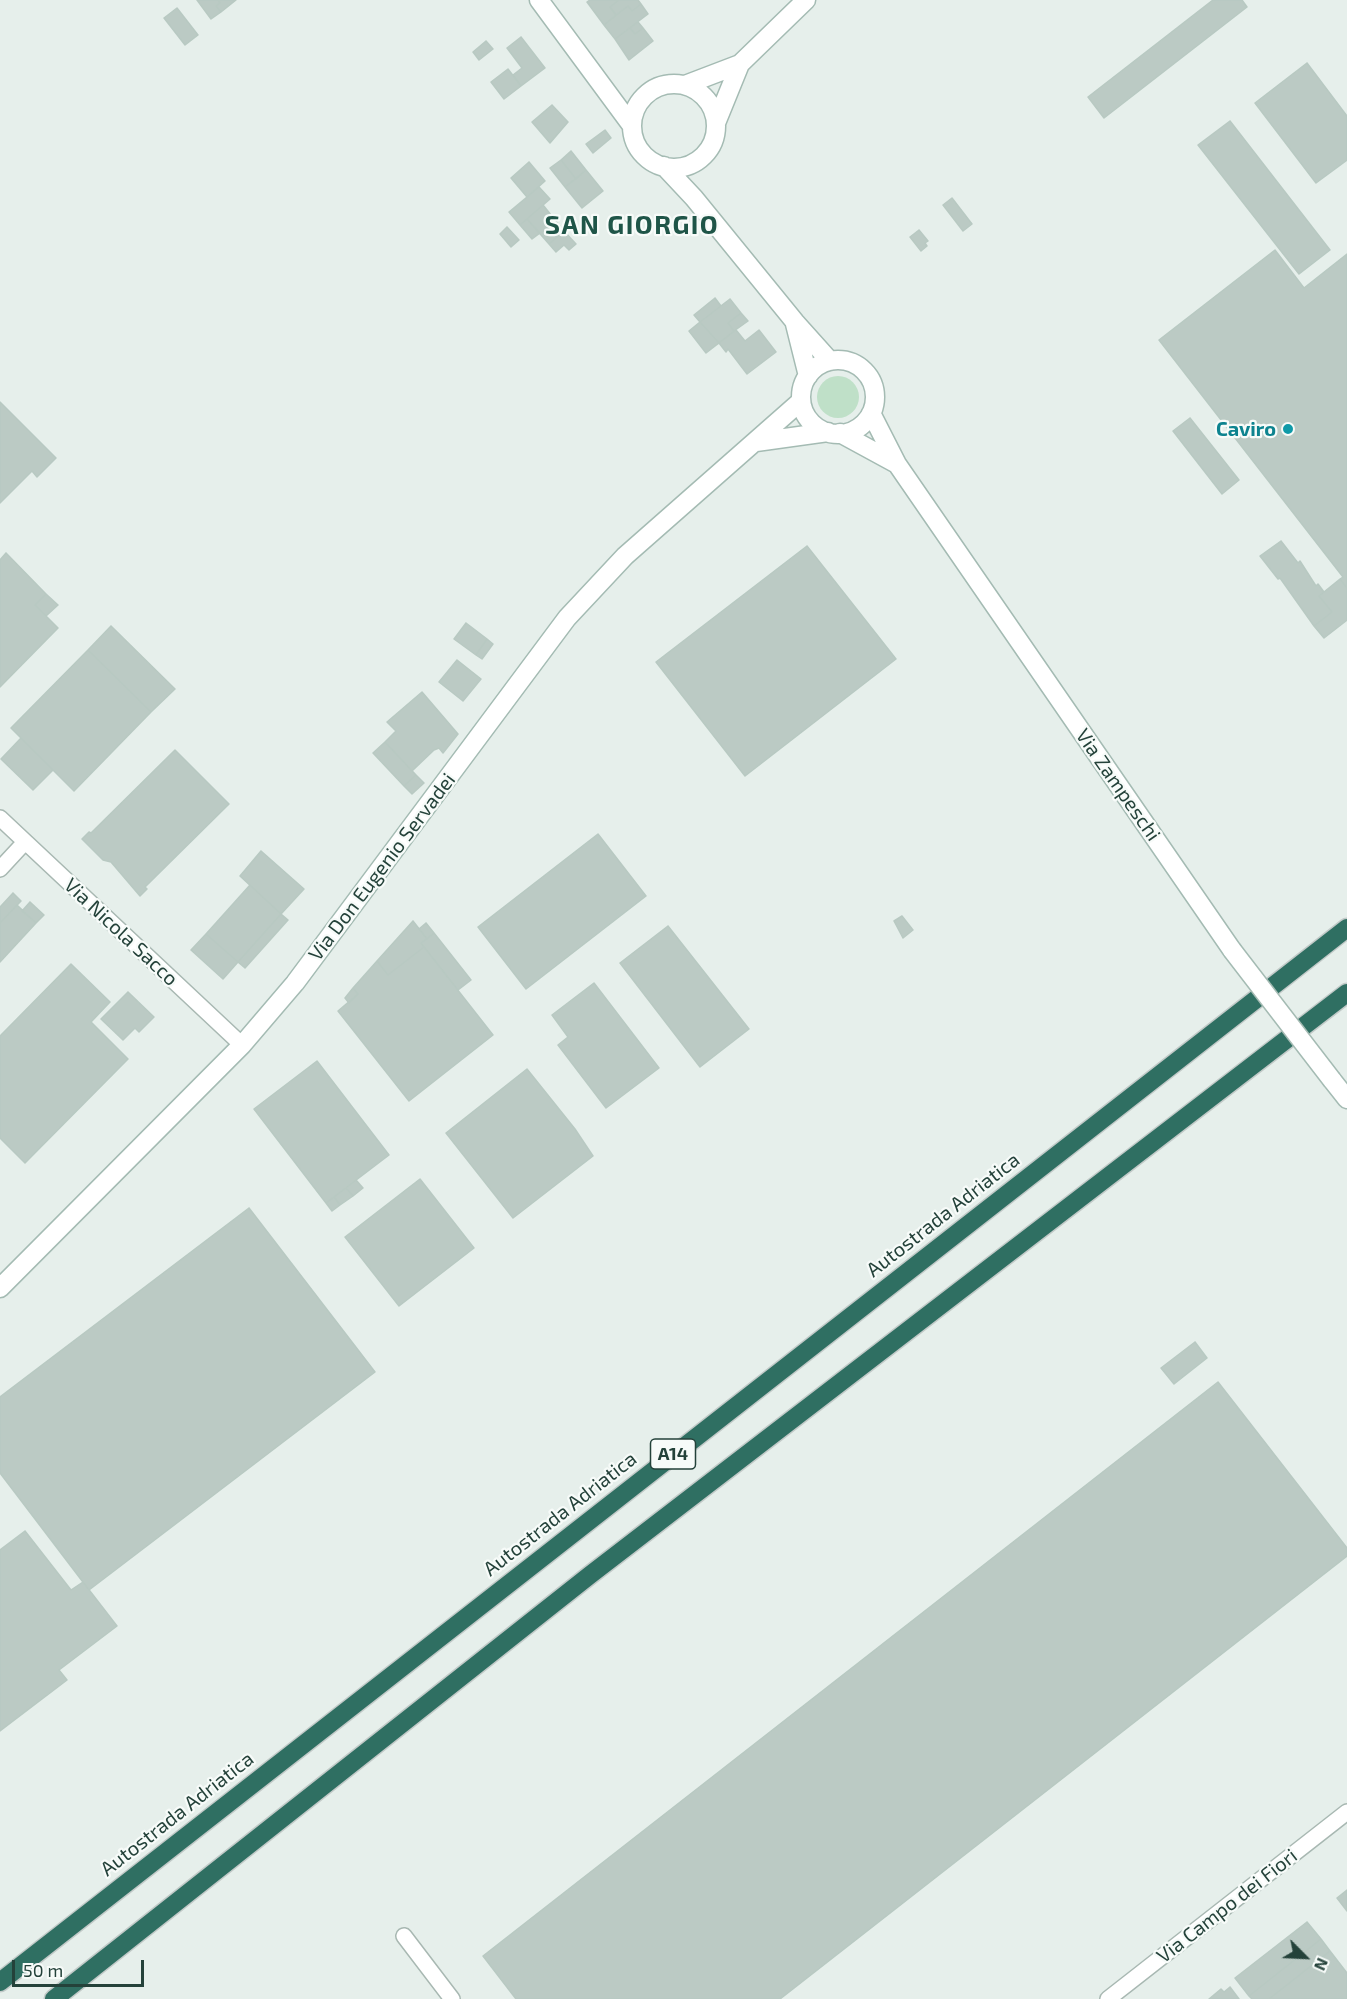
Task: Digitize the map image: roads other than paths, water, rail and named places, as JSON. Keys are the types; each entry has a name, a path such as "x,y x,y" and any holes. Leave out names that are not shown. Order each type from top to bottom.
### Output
{"highway":[{"name":"Autostrada Adriatica","path":"0,1982 1347,928"},
{"name":"A14","path":"54,1999 590,1575 1347,993"}],"street":[{"path":"538,0 632,126 641,152 651,161 664,166 682,167 699,160 709,150 715,137 716,123 740,64"},
{"path":"632,126 637,106 643,98 662,86 685,85 740,64 806,0"},
{"path":"685,85 707,99 716,123"},
{"path":"610,96 643,98"},
{"path":"694,198 699,160"},
{"path":"664,166 694,198 795,322 830,361"},
{"path":"795,322 807,376 801,401 810,420 834,433"},
{"path":"756,442 834,433 858,427 871,413 874,390 870,379 854,363 830,361 822,364 807,376"},
{"name":"Via Don Eugenio Servadei","path":"0,1288 242,1045 295,983 567,618 625,556 801,401"},
{"name":"Via Zampeschi","path":"871,413 897,464 1232,950 1347,1099"},
{"name":"Via Zampeschi","path":"834,433 897,464"},
{"name":"Via Nicola Sacco","path":"0,818 242,1045"},
{"path":"0,869 25,842"},
{"name":"Via Campo dei Fiori","path":"1108,1999 1347,1812"},
{"path":"404,1936 452,1999"}],"place":[{"name":"Caviro","path":"1288,429"}],"district":[{"name":"SAN GIORGIO","path":"632,225"}]}
